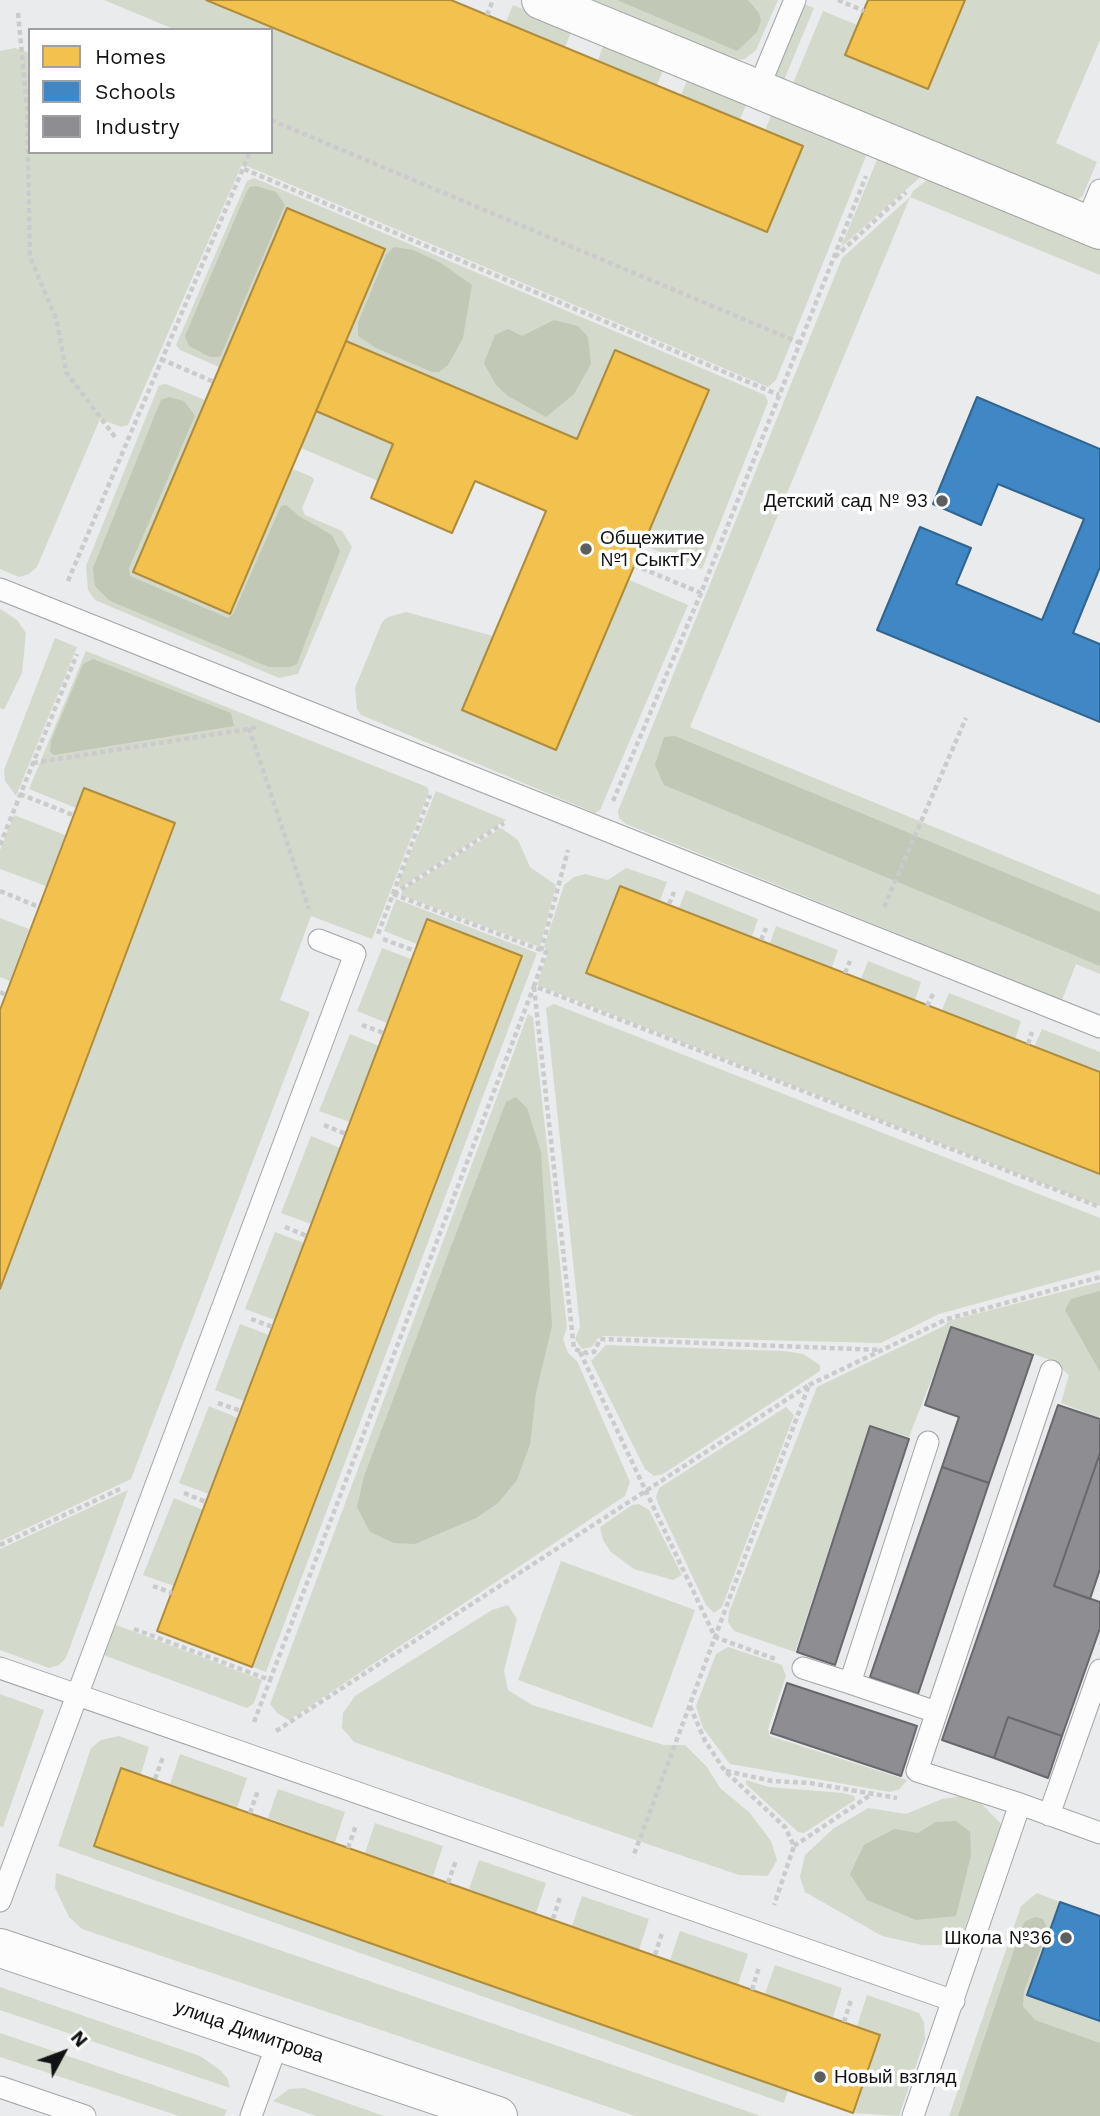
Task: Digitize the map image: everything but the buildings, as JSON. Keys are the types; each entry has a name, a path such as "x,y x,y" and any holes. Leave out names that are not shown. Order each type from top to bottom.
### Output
{"street":[{"path":"541,0 938,164 1095,214"},
{"name":"улица Димитрова","path":"0,1948 498,2116"}],"lane":[{"path":"758,89 795,0"},
{"path":"0,589 1100,1027"},
{"path":"0,1901 355,954 319,940"},
{"path":"1051,1371 916,1771 1100,1833"},
{"path":"850,1683 928,1442"},
{"path":"0,1668 954,2001"},
{"path":"803,1668 936,1712"},
{"path":"1049,1815 1100,1670"},
{"path":"913,2116 1020,1804"},
{"path":"251,2116 278,2042"},
{"path":"0,2087 85,2116"}],"path":[{"path":"487,15 493,0"},
{"path":"838,0 864,10"},
{"path":"18,13 27,107 30,257 57,321 66,372 115,437"},
{"path":"273,121 800,343"},
{"path":"600,830 701,593 881,140"},
{"path":"55,611 249,154"},
{"path":"834,257 938,164"},
{"path":"244,169 779,395"},
{"path":"162,359 214,382"},
{"path":"634,565 701,593"},
{"path":"0,845 88,624"},
{"path":"871,937 966,718"},
{"path":"246,720 319,940"},
{"path":"33,763 263,727"},
{"path":"393,894 433,788"},
{"path":"20,793 73,816"},
{"path":"393,894 512,818"},
{"path":"541,951 576,820"},
{"path":"0,891 39,907"},
{"path":"243,1753 546,952 393,894"},
{"path":"377,937 415,951"},
{"path":"534,986 1100,1208"},
{"path":"534,986 574,1349 594,1352 600,1339 882,1350"},
{"path":"243,1753 809,1385 947,1319 1100,1277"},
{"path":"580,1352 715,1637 803,1668"},
{"path":"623,1885 809,1385"},
{"path":"0,1545 161,1469"},
{"path":"106,1619 270,1680"},
{"path":"690,1705 705,1741 725,1771 785,1827 794,1846"},
{"path":"725,1771 772,1781 810,1783 903,1798 921,1795 943,1779"},
{"path":"765,1934 794,1846 873,1794"},
{"path":"844,2022 853,1996"}],"green space":[{"path":"104,0 204,0 272,28 171,28"},
{"path":"594,0 778,0 756,50 745,59 735,60"},
{"path":"617,0 748,0 759,13 761,21 757,32 737,51"},
{"path":"965,0 1100,0 1100,40 1056,143 1097,162 1082,197 1075,200 791,88 823,11 857,25 846,55 928,89"},
{"path":"802,3 814,8 782,85 774,72"},
{"path":"513,5 572,30 565,47 506,22"},
{"path":"273,28 767,232 803,146 765,130 772,113 868,151 776,380 768,387 242,164 128,425 121,427 100,419 37,567 29,574 19,577 0,569 0,51 15,48 28,52 28,154 273,154"},
{"path":"604,43 664,68 657,85 598,60"},
{"path":"688,78 747,103 740,119 681,95"},
{"path":"879,155 925,173 841,247"},
{"path":"931,177 1100,247 1100,275 910,197 913,191"},
{"path":"254,178 765,395 768,402 702,569 643,545 709,390 615,350 577,439 347,341 385,250 288,208 219,367 180,350 176,345 247,181"},
{"path":"256,186 276,192 285,205 220,357 210,357 189,346 185,336 246,193 250,187"},
{"path":"910,197 690,727 1100,895 1100,974 1076,964 1062,1000 626,824 619,818 618,811 842,258"},
{"path":"394,247 413,250 441,263 472,285 463,338 448,365 439,372 432,372 376,348 358,336 358,323 386,255"},
{"path":"554,320 578,326 588,337 591,364 574,394 546,417 508,396 496,385 484,363 495,335 508,329 522,336"},
{"path":"166,384 205,400 133,573 230,614 293,469 312,477 314,480 302,508 305,515 342,531 352,547 298,674 279,678 95,600 88,590 86,566 159,385"},
{"path":"169,397 184,401 195,416 129,568 130,576 228,618 233,614 281,506 286,505 299,516 332,535 340,551 297,664 290,667 269,667 110,601 95,586 93,568 161,400"},
{"path":"316,411 393,444 378,481 301,448"},
{"path":"629,580 688,605 600,810 595,813 361,715 357,709 355,688 382,622 388,617 406,612 493,636 462,710 556,750"},
{"path":"0,609 17,620 26,633 22,673 4,710 0,708"},
{"path":"55,638 77,647 16,796 5,781 4,770"},
{"path":"86,651 427,787 429,791 372,939 311,916 280,1000 310,1012 131,1479 0,1541 0,1290 176,823 84,788 76,808 29,789"},
{"path":"93,659 231,713 234,726 54,755 50,752 51,741 83,664"},
{"path":"675,736 1100,912 1100,966 664,785 655,765 664,737"},
{"path":"436,791 506,820 400,888 398,884"},
{"path":"14,815 65,835 46,886 0,869 0,850"},
{"path":"501,828 518,840 530,867 556,885 540,947 401,895 403,890"},
{"path":"626,868 667,882 660,900 620,885 586,974 1100,1174 1100,1206 537,985 548,952 544,947 564,885 574,877 585,874 608,880"},
{"path":"686,890 758,919 752,936 679,908"},
{"path":"396,899 537,953 266,1672 253,1667 522,956 427,920 417,944 384,931"},
{"path":"0,918 29,929 10,981 0,977"},
{"path":"776,926 838,950 832,967 770,943"},
{"path":"382,948 411,959 387,1023 357,1011"},
{"path":"868,961 921,982 915,1000 861,979"},
{"path":"949,993 1021,1021 1015,1039 942,1010"},
{"path":"554,1004 1100,1218 1100,1270 939,1314 881,1343 603,1336 597,1339 592,1347 582,1349 575,1339 580,1327 546,1008"},
{"path":"528,1014 533,1017 567,1327 563,1339 568,1353 577,1361 630,1482 625,1496 289,1720 277,1713 270,1704"},
{"path":"1042,1029 1100,1052 1100,1072 1034,1047"},
{"path":"350,1034 379,1046 350,1122 319,1111"},
{"path":"516,1097 527,1108 541,1152 552,1326 536,1393 530,1444 517,1480 498,1503 476,1518 415,1544 394,1543 370,1532 357,1507 364,1476 506,1102"},
{"path":"311,1136 340,1148 311,1224 281,1213"},
{"path":"275,1232 304,1243 275,1320 245,1309"},
{"path":"1100,1282 1100,1418 1061,1403 1069,1375 1051,1360 952,1327 909,1437 870,1425 795,1652 734,1631 728,1622 729,1612 817,1387 944,1326 948,1321"},
{"path":"1100,1291 1100,1372 1065,1310 1071,1299"},
{"path":"240,1324 269,1335 244,1401 215,1390"},
{"path":"606,1345 784,1351 803,1354 820,1365 820,1371 663,1474 654,1476 645,1469 591,1361"},
{"path":"209,1406 238,1418 209,1494 179,1483"},
{"path":"786,1407 794,1415 722,1607 714,1613 706,1605 659,1506 656,1497 659,1488"},
{"path":"128,1490 66,1658 59,1665 49,1668 0,1650 0,1549"},
{"path":"174,1498 203,1510 174,1586 143,1575"},
{"path":"639,1504 649,1510 682,1575 673,1580 634,1569 611,1552 603,1540 600,1527 632,1505"},
{"path":"561,1561 695,1610 652,1728 518,1680"},
{"path":"508,1605 517,1619 504,1671 508,1690 532,1705 664,1745 685,1745 707,1767 720,1788 749,1812 771,1841 777,1860 768,1876 739,1875 618,1834 354,1742 342,1728 343,1713 355,1696 492,1610"},
{"path":"111,1623 262,1680 254,1703 247,1708 106,1656 103,1650"},
{"path":"728,1647 782,1665 786,1676 768,1729 770,1736 907,1780 900,1789 890,1792 730,1764 703,1728 696,1706 716,1654"},
{"path":"0,1694 44,1710 3,1827 0,1826"},
{"path":"119,1736 149,1747 141,1774 121,1768 94,1846 788,2090 784,2103 58,1846 91,1748 101,1740"},
{"path":"180,1754 247,1778 237,1808 170,1784"},
{"path":"746,1780 769,1787 843,1793 854,1796 855,1800 804,1833 798,1832 746,1784"},
{"path":"278,1789 345,1812 335,1842 268,1818"},
{"path":"963,1796 979,1801 1002,1825 962,1936 948,1945 922,1945 882,1936 805,1892 800,1877 805,1855 833,1829 868,1808 906,1814 942,1799"},
{"path":"956,1821 970,1832 971,1855 956,1916 916,1920 867,1900 850,1874 864,1845 894,1829 918,1833 936,1822"},
{"path":"375,1823 443,1846 433,1876 365,1853"},
{"path":"479,1860 546,1883 536,1913 469,1889"},
{"path":"56,1873 761,2116 635,2116 82,1929 69,1917 55,1888"},
{"path":"1037,1893 1060,1902 1027,1995 1100,2021 1100,2116 949,2116 1021,1906"},
{"path":"582,1896 649,1919 639,1950 572,1926"},
{"path":"1035,1917 1043,1919 1048,1930 1024,1991 1023,2006 1035,2020 1100,2043 1100,2116 958,2116 1024,1922"},
{"path":"680,1931 748,1954 738,1984 670,1960"},
{"path":"775,1965 842,1988 833,2017 765,1994"},
{"path":"0,1987 200,2056 220,2070 227,2078 230,2088 0,2010"},
{"path":"867,1995 919,2013 924,2022 925,2039 899,2116 853,2113 880,2035 857,2026"},
{"path":"0,2033 227,2110 224,2116 179,2116 0,2057"},
{"path":"304,2088 384,2116 316,2116 273,2101 289,2089"}],"place":[{"name":"Детский сад № 93","path":"942,501"},
{"name":"Общежитие №1 СыктГУ","path":"586,549"},
{"name":"Школа №36","path":"1066,1938"},
{"name":"Новый взгляд","path":"820,2077"}]}
